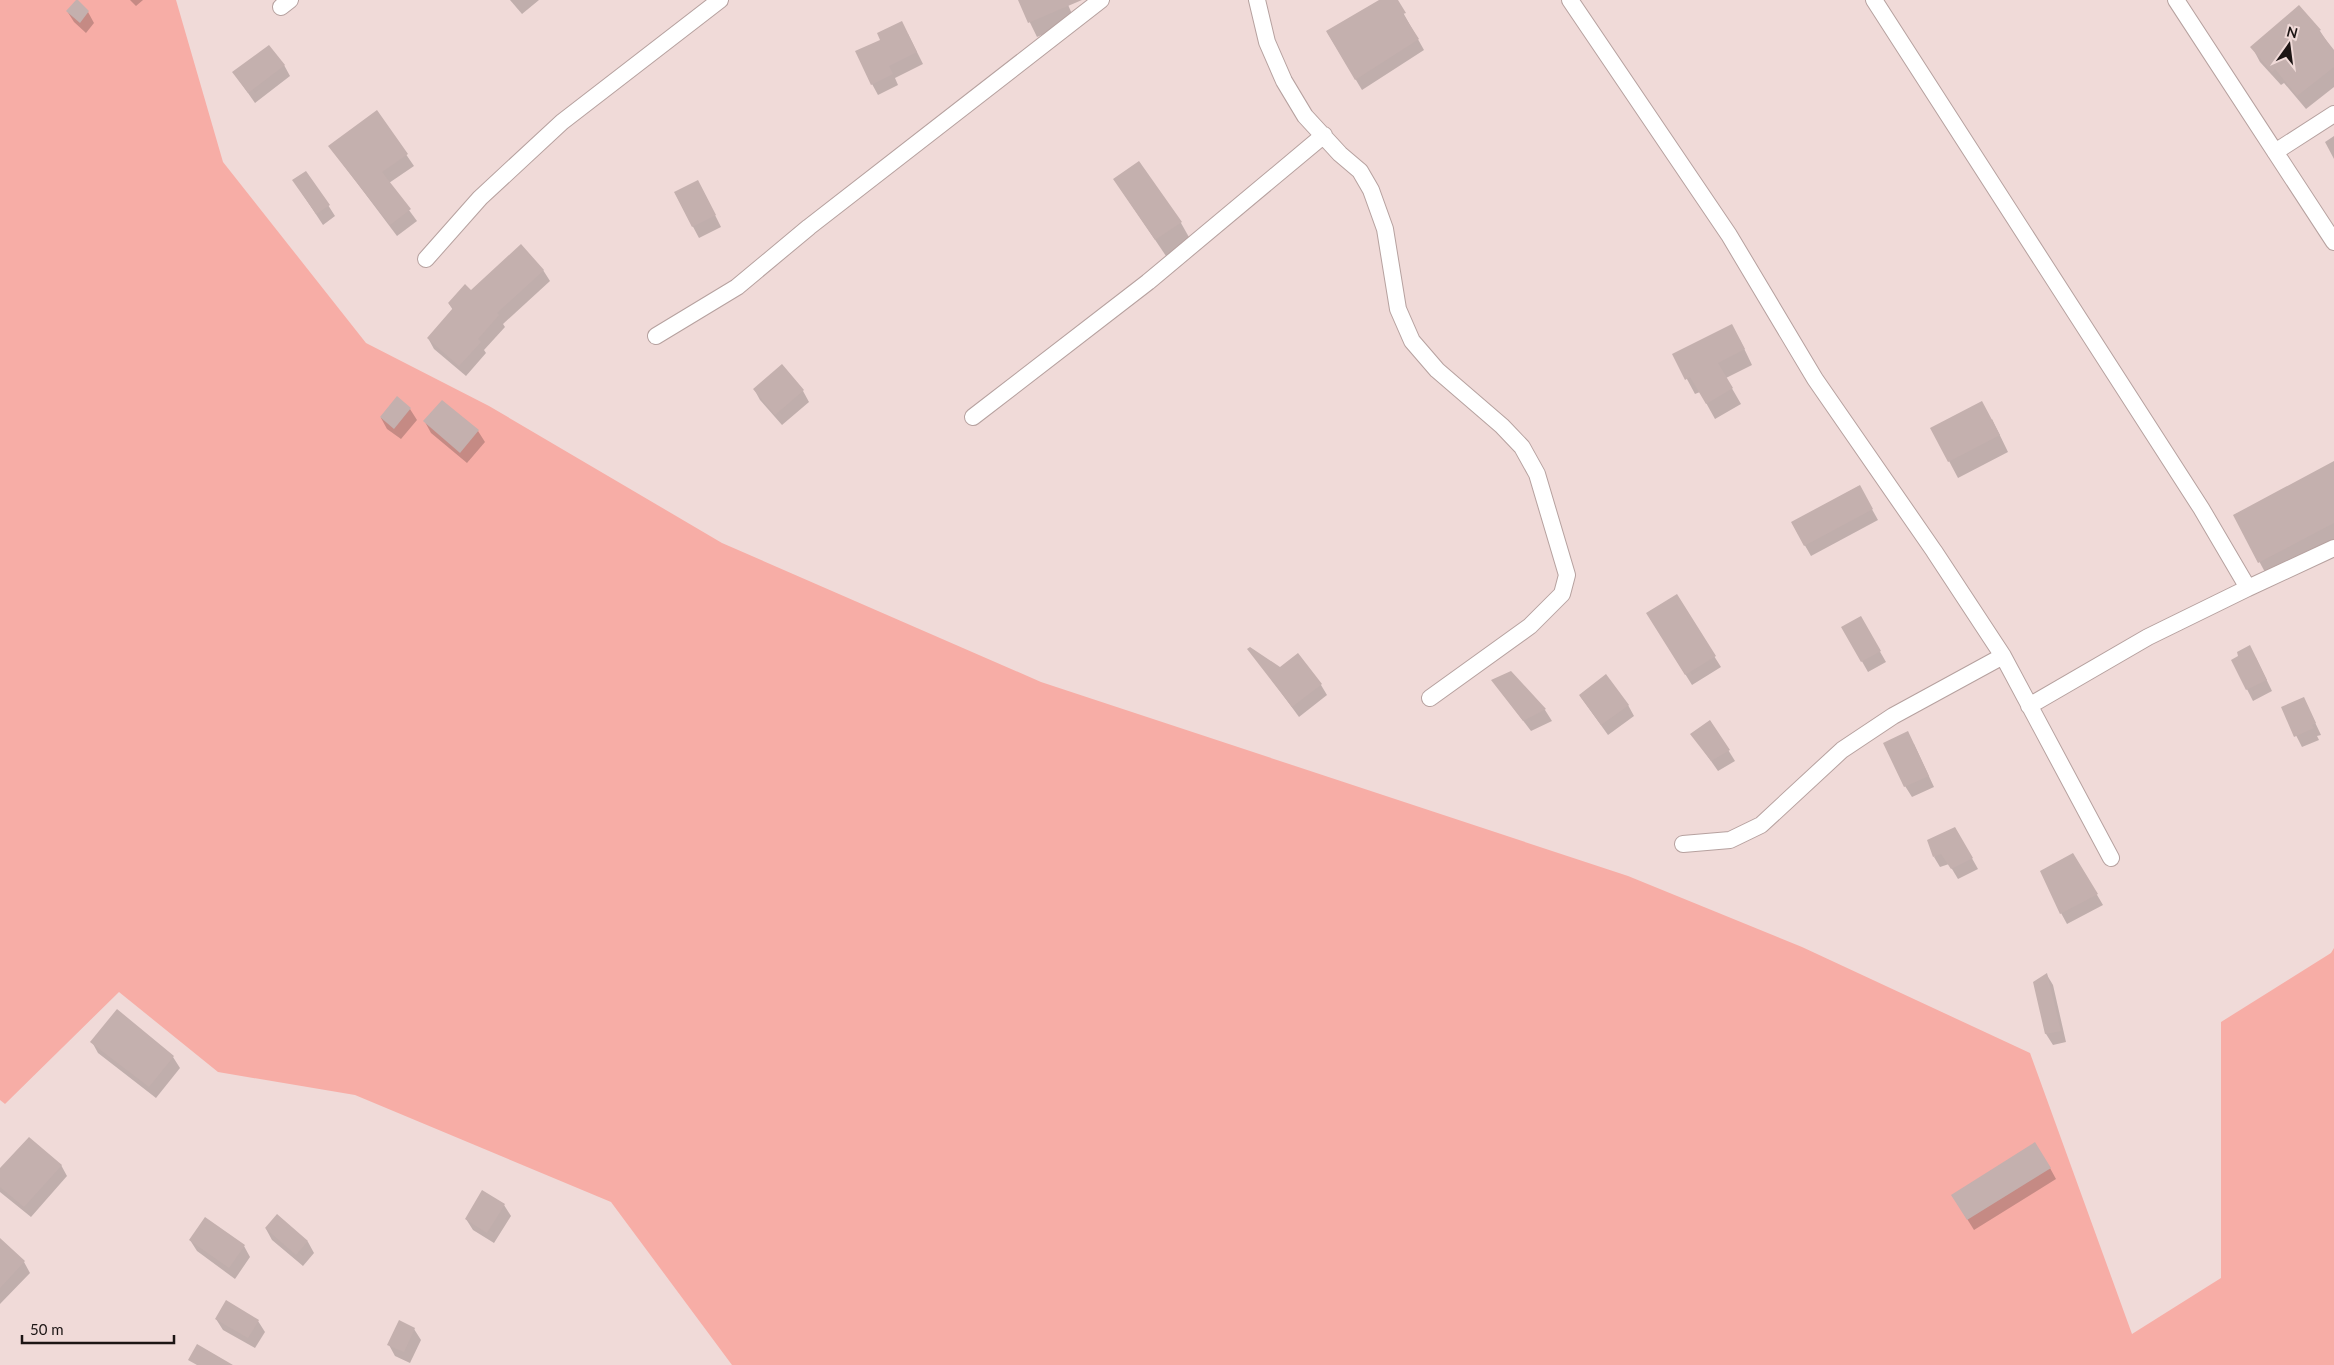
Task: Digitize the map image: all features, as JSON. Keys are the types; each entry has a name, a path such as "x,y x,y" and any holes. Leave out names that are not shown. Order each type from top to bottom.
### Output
{"street":[{"path":"426,259 480,198 562,122 720,0"},
{"path":"656,336 737,287 847,198 1101,0"},
{"path":"1258,0 1268,42 1284,81 1305,116 1340,154 1360,171 1371,190 1385,228 1398,309 1412,341 1437,370 1502,426 1522,447 1537,474 1567,575 1562,594 1530,626 1430,698"},
{"path":"1570,0 1729,234 1815,379 1934,551 2003,656 2111,858"},
{"path":"1874,0 2201,508 2248,588"},
{"path":"2176,0 2334,242"},
{"path":"2275,152 2334,114"},
{"path":"974,417 1148,282 1324,135"},
{"path":"2029,706 2148,637 2334,548"},
{"path":"1683,844 1730,840 1761,825 1842,750 1893,716 2003,656"}],"shaded area":[{"path":"0,0 176,0 223,162 366,343 489,406 722,543 1041,682 1628,876 1802,947 2030,1053 2132,1334 2221,1278 2221,1022 2331,953 2334,948 2334,1365 732,1365 611,1202 355,1095 218,1072 119,992 5,1104 0,1100"}],"building":[{"path":"76,0 89,11 80,23 66,11"},
{"path":"1018,0 1082,0 1028,23"},
{"path":"1379,0 1398,0 1406,13 1403,14 1419,39 1355,80 1326,31"},
{"path":"2299,5 2321,30 2319,31 2334,50 2334,67 2297,96 2275,69 2272,72 2250,47"},
{"path":"902,21 917,52 889,66 893,74 871,85 855,51 880,40 877,33"},
{"path":"269,45 285,65 248,93 232,72"},
{"path":"377,110 408,154 382,172 411,209 390,225 328,146"},
{"path":"1139,161 1182,222 1155,240 1113,179"},
{"path":"306,171 330,205 316,214 292,180"},
{"path":"698,180 716,215 692,227 674,192"},
{"path":"521,244 544,270 497,313 499,315 478,339 481,342 459,366 427,338 453,308 448,303 465,284 471,290"},
{"path":"1732,324 1745,349 1718,363 1733,388 1706,404 1690,377 1685,380 1672,354"},
{"path":"782,364 804,390 775,415 753,389"},
{"path":"397,396 411,408 394,429 380,417"},
{"path":"442,400 479,430 460,453 423,421"},
{"path":"1982,401 2000,435 1948,462 1930,428"},
{"path":"2334,461 2334,523 2258,563 2233,515"},
{"path":"1860,485 1873,509 1804,546 1791,522"},
{"path":"1677,594 1716,656 1685,675 1646,613"},
{"path":"1861,616 1881,651 1861,662 1841,627"},
{"path":"2250,645 2267,680 2246,690 2231,660 2238,656 2237,652"},
{"path":"1250,647 1280,667 1298,653 1322,684 1292,707 1247,649"},
{"path":"1511,671 1546,709 1523,721 1491,680"},
{"path":"1606,674 1629,705 1601,725 1579,695"},
{"path":"2304,697 2316,723 2312,725 2314,728 2294,737 2281,707"},
{"path":"1710,720 1730,750 1711,761 1690,734"},
{"path":"1908,731 1929,776 1904,787 1883,743"},
{"path":"1955,827 1973,858 1951,869 1941,854 1933,857 1927,840"},
{"path":"2073,853 2098,894 2060,914 2040,871"},
{"path":"2047,973 2061,1031 2045,1034 2033,982"},
{"path":"117,1009 174,1056 149,1087 90,1042"},
{"path":"29,1137 62,1165 24,1207 0,1187 0,1168"},
{"path":"2035,1142 2051,1168 1967,1220 1951,1195"},
{"path":"482,1190 505,1204 487,1233 465,1219"},
{"path":"277,1214 308,1241 296,1255 265,1228"},
{"path":"205,1217 245,1245 229,1268 189,1240"},
{"path":"0,1238 25,1261 0,1288"},
{"path":"226,1300 259,1320 248,1338 215,1319"},
{"path":"399,1320 415,1328 404,1352 387,1345"},
{"path":"197,1344 233,1365 197,1365 188,1360"}]}
